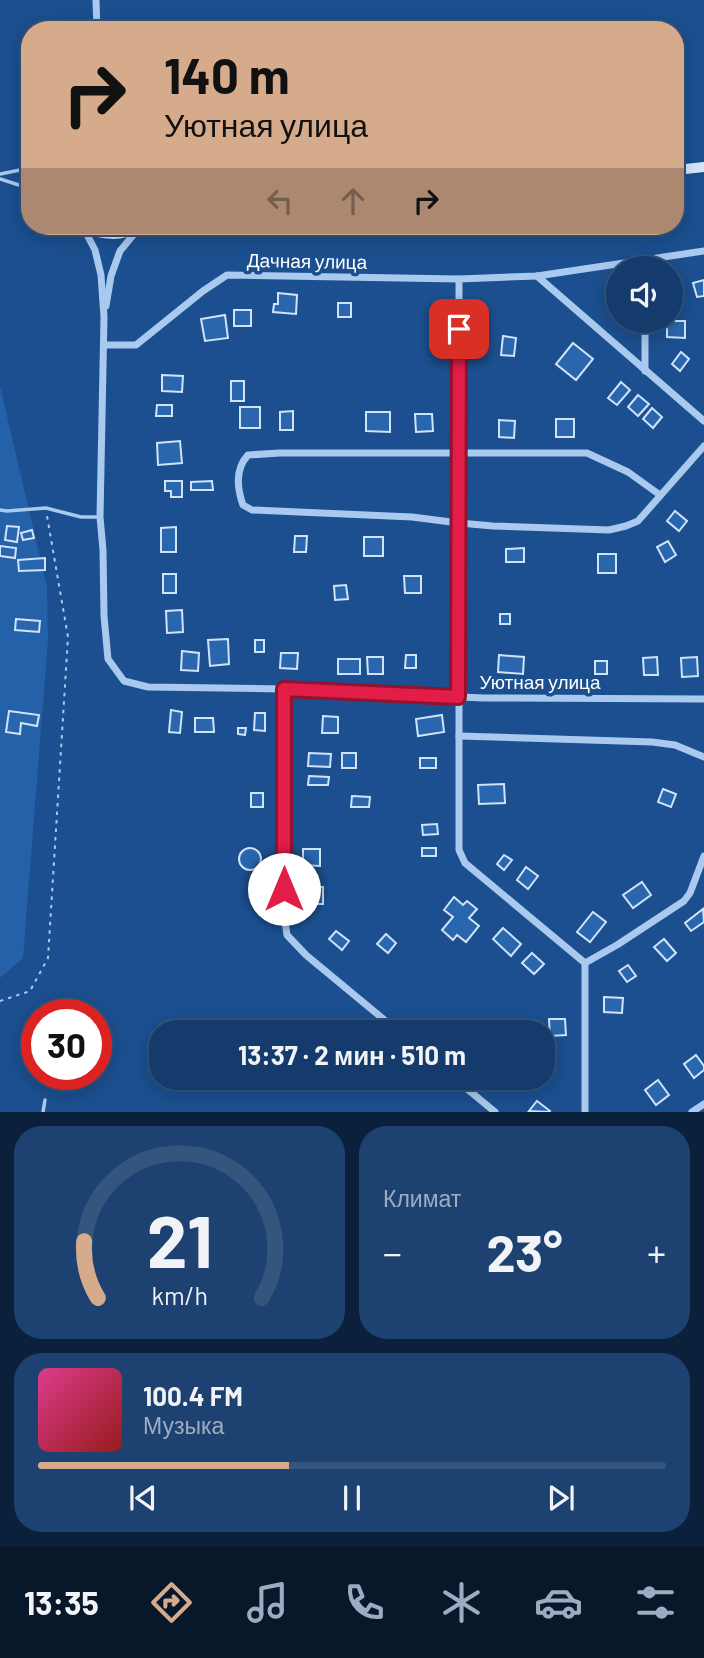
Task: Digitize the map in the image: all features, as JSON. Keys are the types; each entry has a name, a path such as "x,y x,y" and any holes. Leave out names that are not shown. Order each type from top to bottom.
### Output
{"street":[{"path":"96,0 97,21"},
{"path":"684,169 704,167"},
{"path":"88,235 95,250 101,275 104,317 100,517"},
{"path":"104,317 111,276 120,251 133,235"},
{"name":"Дачная улица","path":"683,256 704,251"},
{"name":"Дачная улица","path":"104,345 136,345 227,275 459,279 537,276 606,269"},
{"path":"537,276 704,421"},
{"path":"459,279 459,850 465,863 585,962"},
{"path":"645,333 645,371"},
{"path":"660,495 628,472 587,453 257,454 248,455 242,462 239,473 239,495 243,505 252,510 609,530 638,521 704,446"},
{"name":"Уютная улица","path":"100,517 108,659 124,681 148,687 284,689 458,697 704,699"},
{"path":"284,689 284,914 287,935 306,955 385,1020"},
{"path":"459,736 652,742 675,746 704,757"},
{"path":"585,962 617,945 684,901 690,893 704,856"},
{"path":"585,962 586,1112"},
{"path":"468,1090 495,1112"},
{"path":"692,1112 704,1104"}],"lane":[{"path":"0,177 21,171"},
{"path":"0,177 21,186"},
{"path":"0,510 46,508 80,517 100,517"},
{"path":"43,1112 45,1100"}],"path":[{"path":"0,1001 30,991 48,958 68,637 46,508"}],"shaded area":[{"path":"0,386 47,587 48,640 23,958 0,978"}],"building":[{"path":"704,280 704,296 697,297 693,283"},
{"path":"278,293 297,295 296,314 273,312 274,304 278,304"},
{"path":"338,303 351,303 351,317 338,317"},
{"path":"234,310 251,310 251,326 234,326"},
{"path":"225,315 228,338 205,341 201,319"},
{"path":"685,321 685,338 667,337 667,333 683,333"},
{"path":"503,336 516,338 514,356 501,355"},
{"path":"573,343 593,359 576,380 556,364"},
{"path":"681,352 689,359 680,371 672,364"},
{"path":"162,375 183,376 182,392 162,391"},
{"path":"231,381 244,381 244,401 231,401"},
{"path":"621,382 630,390 617,405 608,398"},
{"path":"638,395 649,404 638,416 628,407"},
{"path":"157,405 172,405 172,416 156,416"},
{"path":"240,407 260,407 260,428 240,428"},
{"path":"652,408 662,417 653,428 643,419"},
{"path":"293,411 293,430 280,430 280,412"},
{"path":"366,412 390,412 390,432 366,431"},
{"path":"415,414 432,414 433,431 416,432"},
{"path":"556,419 574,419 574,437 556,437"},
{"path":"499,420 515,421 514,438 499,437"},
{"path":"180,441 182,463 158,465 157,443"},
{"path":"165,481 182,481 182,497 171,497 171,491 165,491"},
{"path":"212,481 213,490 191,490 191,482"},
{"path":"675,511 687,521 679,531 667,521"},
{"path":"7,526 19,527 17,542 5,540"},
{"path":"176,527 176,552 161,552 161,528"},
{"path":"32,530 34,538 23,540 21,533"},
{"path":"295,536 307,536 306,552 294,552"},
{"path":"364,537 383,537 383,556 364,556"},
{"path":"668,541 676,555 665,562 657,547"},
{"path":"0,546 16,548 15,558 0,556"},
{"path":"524,548 524,562 506,562 506,549"},
{"path":"598,554 616,554 616,573 598,573"},
{"path":"45,558 45,570 19,571 18,560"},
{"path":"163,574 176,574 176,593 163,593"},
{"path":"404,576 421,576 421,593 405,593"},
{"path":"346,585 348,599 335,600 334,586"},
{"path":"182,610 183,632 167,633 166,611"},
{"path":"500,614 510,614 510,624 500,624"},
{"path":"16,619 40,621 39,632 15,630"},
{"path":"228,639 229,664 210,666 208,640"},
{"path":"255,640 264,640 264,652 255,652"},
{"path":"182,651 199,653 198,671 181,670"},
{"path":"281,653 298,653 297,669 280,668"},
{"path":"406,655 416,655 416,668 405,668"},
{"path":"499,655 524,657 523,674 498,672"},
{"path":"367,657 383,657 383,674 368,674"},
{"path":"657,657 658,675 644,675 643,658"},
{"path":"697,657 698,676 682,677 681,658"},
{"path":"338,659 360,659 360,674 338,674"},
{"path":"595,661 607,661 607,674 595,674"},
{"path":"171,710 182,712 180,733 169,732"},
{"path":"9,711 39,715 37,726 21,723 20,734 6,732"},
{"path":"255,713 265,713 265,731 254,730"},
{"path":"442,715 444,732 418,736 416,719"},
{"path":"323,716 338,717 338,733 322,733"},
{"path":"195,718 213,718 214,732 195,732"},
{"path":"238,728 246,728 245,735 238,734"},
{"path":"309,753 331,754 330,767 308,766"},
{"path":"342,753 356,753 356,768 342,768"},
{"path":"420,758 436,758 436,768 420,768"},
{"path":"309,776 329,777 328,785 308,785"},
{"path":"504,784 505,803 479,804 478,785"},
{"path":"663,789 676,794 671,807 658,802"},
{"path":"251,793 263,793 263,807 251,807"},
{"path":"352,796 370,797 369,807 351,807"},
{"path":"437,824 438,834 423,835 422,825"},
{"path":"250,848 258,851 261,859 258,867 250,870 242,867 239,859 242,851"},
{"path":"422,848 436,848 436,856 422,856"},
{"path":"303,849 320,849 320,866 303,865"},
{"path":"504,855 512,860 504,870 497,864"},
{"path":"526,867 538,876 528,889 517,880"},
{"path":"642,882 651,895 633,908 623,895"},
{"path":"304,887 323,887 323,904 304,904"},
{"path":"454,897 463,905 467,901 477,909 469,918 479,926 466,942 457,935 453,940 442,930 453,917 444,910"},
{"path":"703,909 704,922 691,931 685,923"},
{"path":"593,912 606,922 590,942 577,932"},
{"path":"503,928 521,944 511,956 493,939"},
{"path":"336,931 349,941 342,950 329,939"},
{"path":"386,934 396,943 388,953 377,944"},
{"path":"664,939 676,953 667,961 654,947"},
{"path":"532,953 544,964 534,974 522,963"},
{"path":"628,965 636,976 627,982 619,971"},
{"path":"604,997 623,998 622,1013 604,1012"},
{"path":"565,1019 566,1035 555,1036 555,1020 549,1020"},
{"path":"696,1055 704,1070 694,1078 684,1064"},
{"path":"658,1080 669,1095 656,1105 645,1090"},
{"path":"537,1101 550,1111 529,1111"}],"route":[{"path":"284,889 284,689 458,697 459,329"}]}
